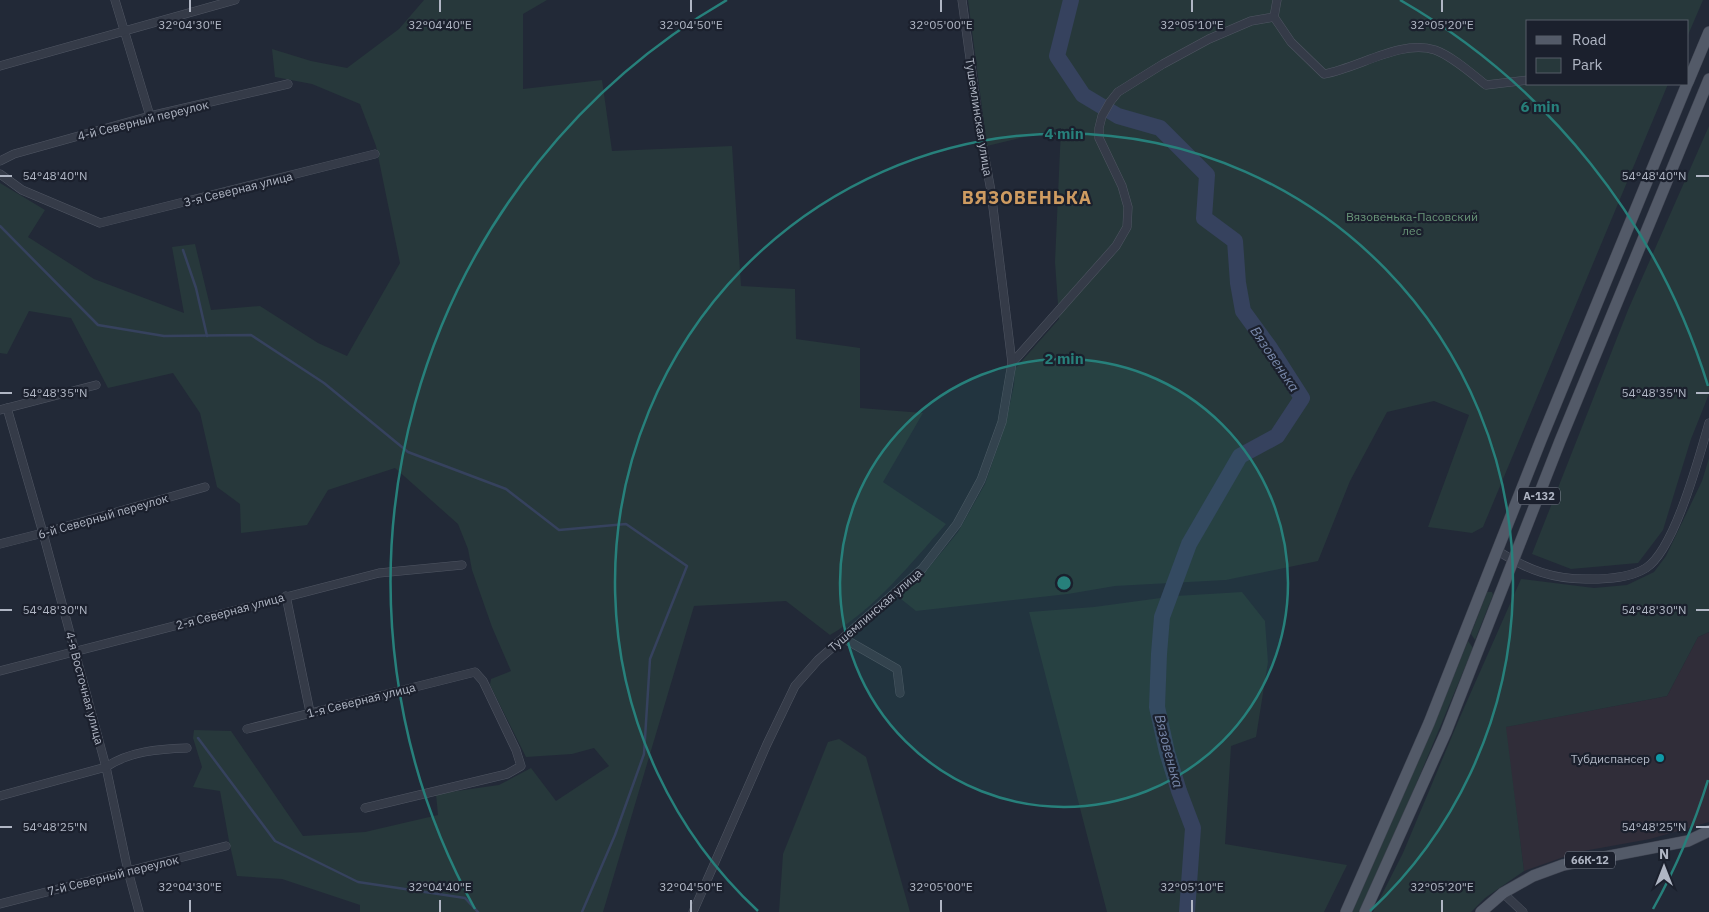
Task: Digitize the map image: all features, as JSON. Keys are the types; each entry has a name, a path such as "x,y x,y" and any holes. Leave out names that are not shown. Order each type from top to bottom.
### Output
{"main road":[{"name":"А-132","path":"1689,78 1709,32"},
{"name":"А-132","path":"1365,912 1446,732 1567,423 1709,79"},
{"name":"А-132","path":"1346,912 1429,723 1589,321 1686,85"},
{"name":"66К-12","path":"1481,912 1504,893 1533,876 1563,865 1688,841 1709,830"}],"street":[{"path":"115,0 150,116"},
{"path":"0,66 124,33 235,0"},
{"name":"Тушемлинская улица","path":"693,912 767,744 795,686 818,660 922,569 957,524 981,480 1002,422 1012,362 992,191 980,131 962,0"},
{"path":"1277,0 1274,17 1291,42 1324,74 1339,72 1403,49 1423,47 1438,51 1462,66 1486,85 1526,80"},
{"path":"1012,362 1116,246 1127,227 1128,207 1122,186 1099,138 1102,116 1110,102 1118,92 1155,68 1209,39 1251,21 1274,17"},
{"name":"4-й Северный переулок","path":"0,161 14,154 150,116 288,84"},
{"name":"3-я Северная улица","path":"0,174 22,190 100,223 376,154"},
{"path":"4,409 96,385"},
{"name":"4-я Восточная улица","path":"4,409 43,533 106,767 138,912"},
{"path":"1498,551 1530,570 1574,579 1620,577 1645,568 1659,555 1671,530 1688,491 1709,423"},
{"name":"6-й Северный переулок","path":"0,544 205,486"},
{"name":"2-я Северная улица","path":"0,670 379,573 462,565"},
{"path":"286,596 310,712"},
{"path":"843,638 897,669 900,693"},
{"name":"1-я Северная улица","path":"247,730 310,712 475,672 483,681 516,750 521,766 507,774 365,808"},
{"path":"0,796 106,767 115,761 150,750 187,748"},
{"name":"7-й Северный переулок","path":"0,904 226,846"},
{"path":"1504,893 1523,912"}],"shaded area":[{"path":"1709,632 1709,822 1650,839 1578,852 1524,871 1505,727 1667,696 1698,637"}],"green space":[{"path":"424,0 547,0 523,14 523,89 602,80 612,151 732,146 741,286 795,289 796,339 860,348 860,408 923,413 883,482 946,524 878,598 847,624 830,635 786,601 694,606 603,912 360,912 360,905 282,879 237,876 220,791 193,787 202,767 193,738 194,730 231,731 303,836 365,832 438,815 436,794 499,785 531,768 556,801 609,766 594,748 572,754 526,757 490,685 491,679 511,671 492,627 472,570 468,549 458,524 395,468 328,490 307,525 241,533 240,504 217,487 200,413 173,373 108,388 71,318 29,311 7,354 0,353 0,183 45,210 28,237 94,279 184,313 172,247 195,244 211,310 260,306 318,343 347,356 400,263 376,146 360,104 312,84 275,77 272,49 311,61 347,68 399,29"},
{"name":"Вязовенька-Пасовский лес","path":"968,0 1703,0 1689,33 1689,20 1526,20 1526,85 1668,85 1483,527 1472,533 1428,527 1469,415 1434,401 1387,412 1350,481 1318,561 1226,580 1115,586 1068,594 916,611 896,595 927,570 958,532 985,484 1005,426 1014,385 1015,369 1059,319 1055,262 1061,128 987,146"},
{"path":"1709,126 1709,394 1691,439 1663,530 1638,563 1571,569 1532,554 1628,310"},
{"path":"1709,458 1709,632 1698,637 1667,696 1506,727 1524,871 1485,898 1471,912 1373,912 1403,853 1521,579 1594,588 1627,585 1654,572 1666,556 1702,481"},
{"path":"1242,592 1265,621 1268,662 1256,737 1231,746 1225,844 1347,865 1324,912 1107,912 1029,612 1094,607 1175,596"},
{"path":"1487,592 1492,592 1493,595 1475,640 1471,634"},
{"path":"1468,641 1473,648 1402,818 1359,912 1351,912 1433,726"},
{"path":"839,739 866,757 910,912 779,912 783,854 828,742"}],"waterway":[{"name":"Вязовенька","path":"1071,0 1057,56 1083,95 1118,116 1160,128 1207,175 1204,218 1235,241 1238,283 1243,311 1270,348 1302,398 1277,436 1240,456 1189,544 1162,617 1157,707 1167,752 1193,828 1187,912"},
{"path":"0,226 98,325 164,336 251,335 324,383 408,452 506,489 559,530 626,524 687,566 650,659 644,754 615,835 582,912"},
{"path":"183,250 196,288 207,336"},
{"path":"198,738 275,841 358,882 465,898 478,912"}],"place":[{"name":"Тубдиспансер","path":"1660,758"}],"district":[{"name":"ВЯЗОВЕНЬКА","path":"1027,197"}]}
